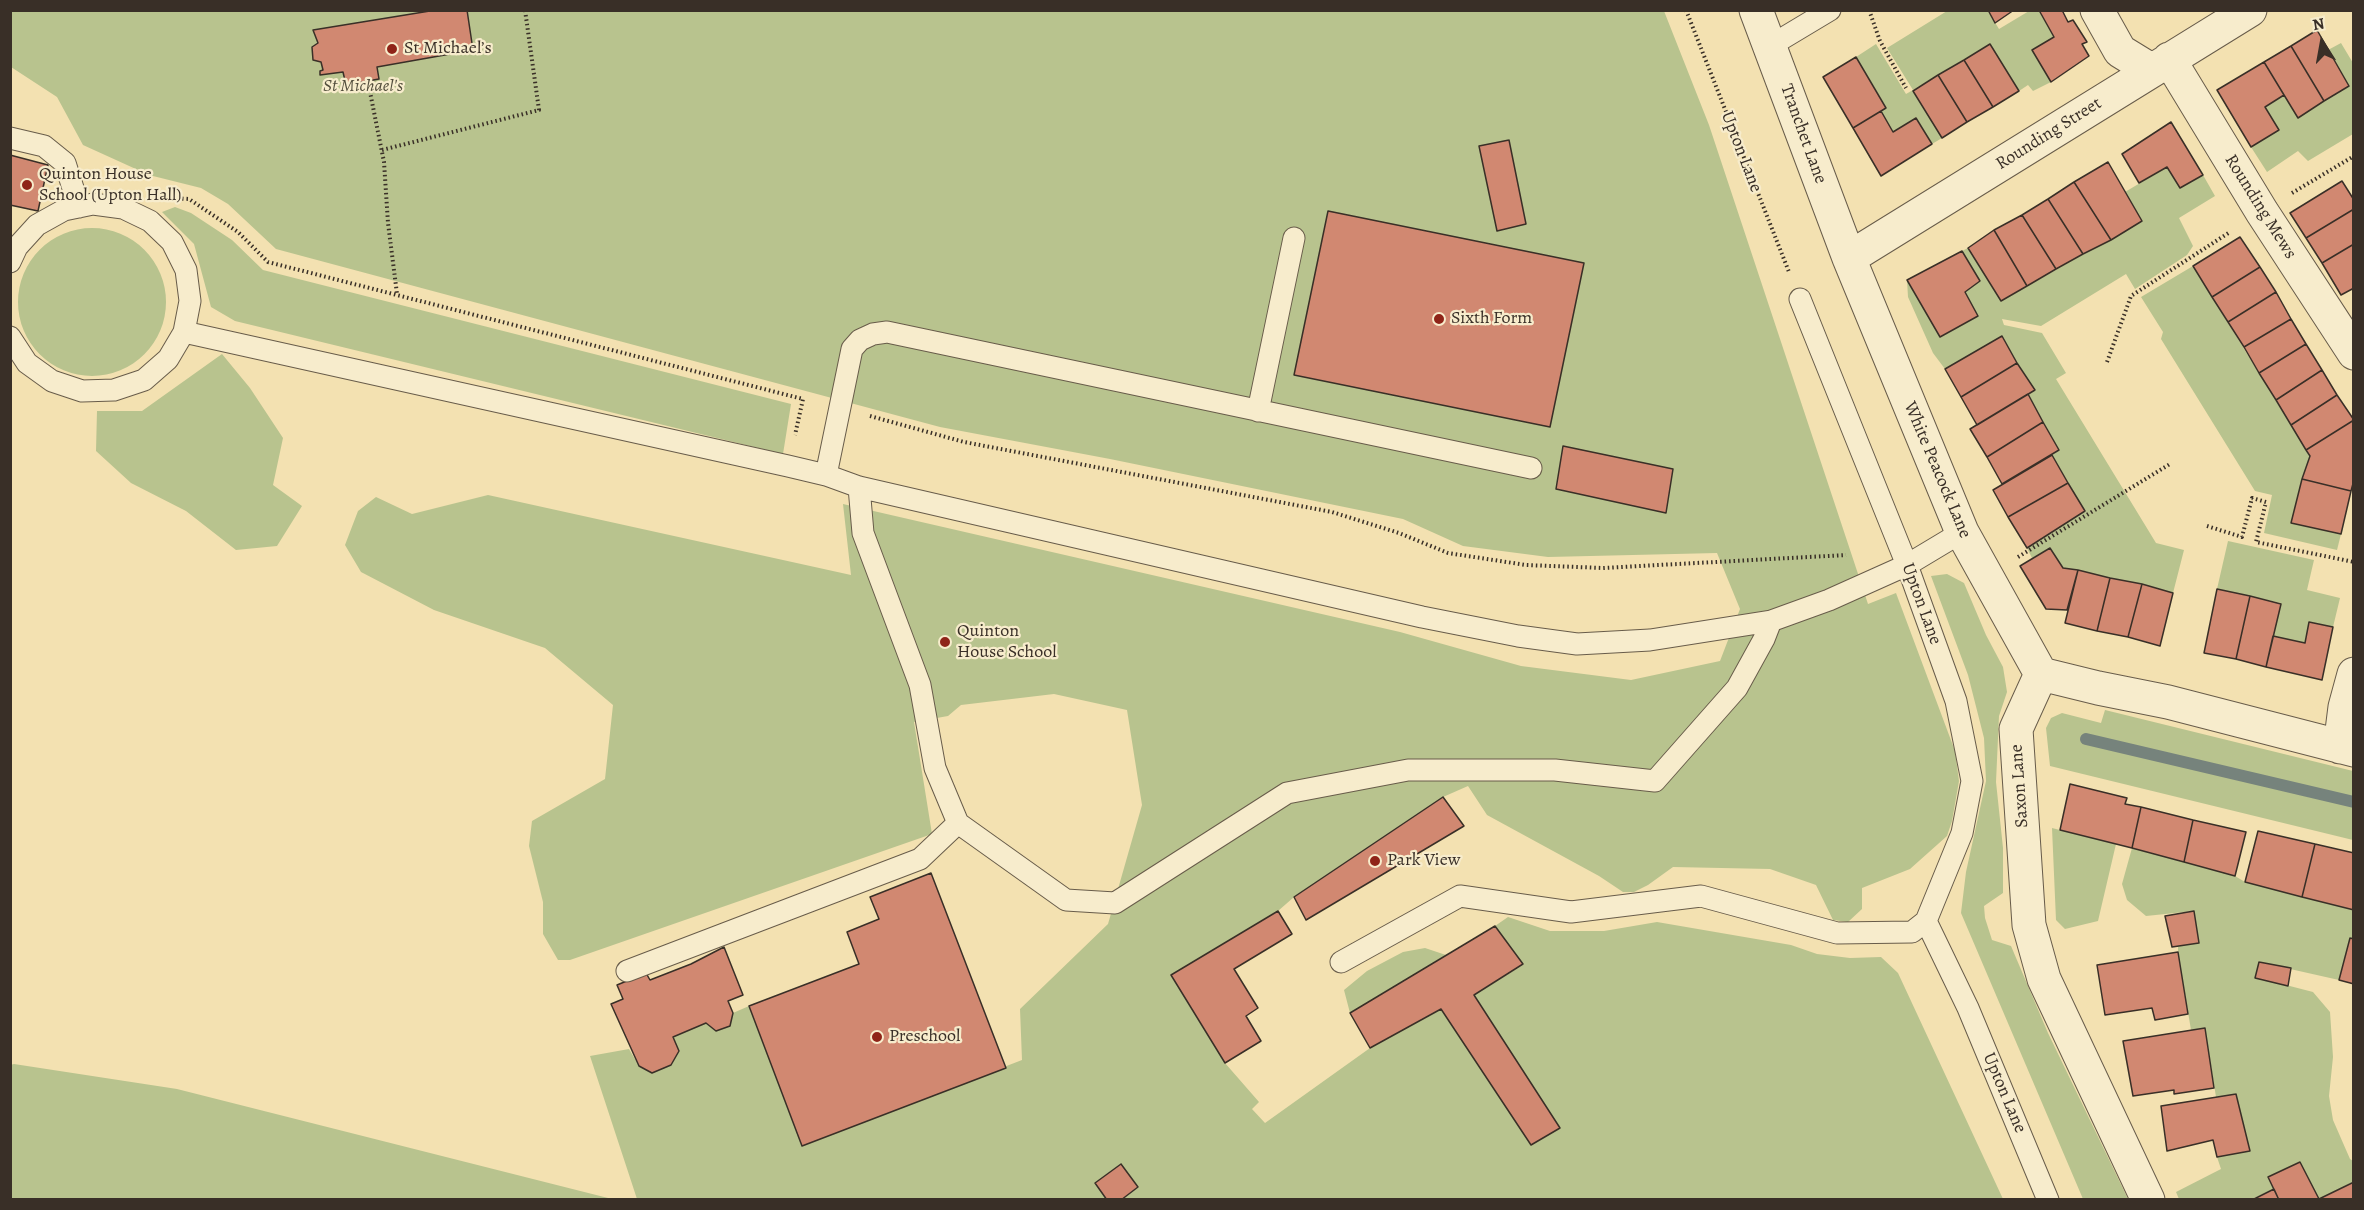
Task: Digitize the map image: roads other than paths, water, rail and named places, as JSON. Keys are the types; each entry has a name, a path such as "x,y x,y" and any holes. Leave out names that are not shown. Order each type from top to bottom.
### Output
{"street":[{"name":"Tranchet Lane","path":"1756,10 1849,258"},
{"path":"2097,10 2121,51 2160,65"},
{"name":"Rounding Street","path":"1849,258 2250,10"},
{"name":"Rounding Mews","path":"2160,65 2262,212 2354,353"},
{"name":"White Peacock Lane","path":"1849,258 1962,532 2042,674"},
{"path":"2042,674 2168,702 2347,748 2346,707 2354,674"},
{"name":"Saxon Lane","path":"2042,674 2016,729 2029,925 2044,979 2148,1200"}],"lane":[{"path":"1770,46 1830,10"},
{"path":"10,138 44,146 65,163 80,207"},
{"path":"10,262 17,247 37,225 64,210 93,204 123,208 150,221 172,242 186,270 190,301 184,332 168,359 144,380 114,390 82,391 52,381 27,363 10,337"},
{"path":"1258,411 1294,238"},
{"name":"Upton Lane","path":"1800,299 1907,565 1956,701 1972,781 1962,833 1926,921 1968,1008 2048,1200"},
{"path":"184,332 788,466 826,475 859,488 1422,617 1518,636 1577,644 1650,640 1771,621 1829,600 1907,565 1962,532"},
{"path":"826,475 852,349 860,339 887,332 1531,468"},
{"path":"859,488 863,533 920,685 935,768 958,823 1066,900 1115,903 1287,793 1408,770 1555,770 1655,781 1737,688 1764,639 1771,621"},
{"path":"627,971 920,859 958,823"},
{"path":"1341,962 1460,896 1571,912 1701,896 1837,933 1912,932 1926,921"}],"waterway":[{"path":"2086,739 2354,802"}],"place":[{"name":"St Michael’s","path":"392,49"},
{"name":"Quinton House School (Upton Hall)","path":"27,185"},
{"name":"Sixth Form","path":"1439,319"},
{"name":"Quinton House School","path":"945,642"},
{"name":"Park View","path":"1375,861"},
{"name":"Preschool","path":"877,1037"}],"park label":[{"name":"St Michael's","path":"363,87"}]}
